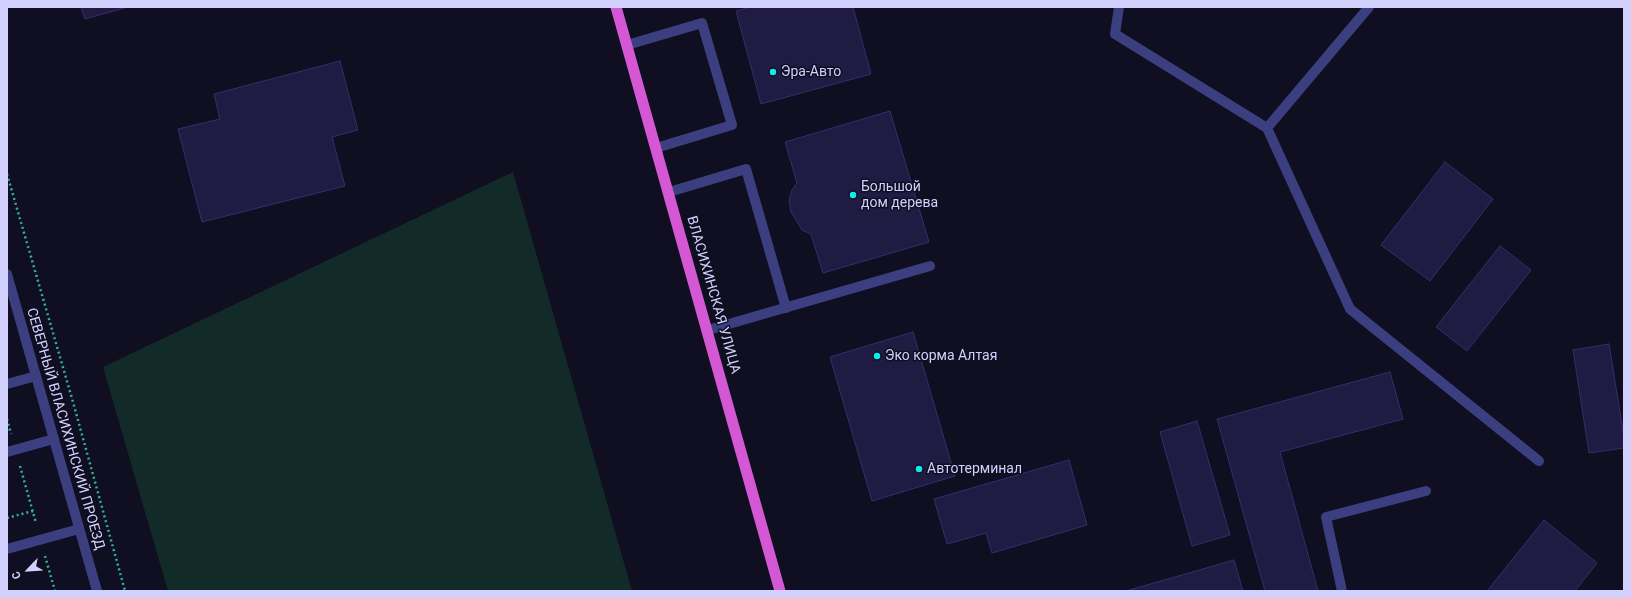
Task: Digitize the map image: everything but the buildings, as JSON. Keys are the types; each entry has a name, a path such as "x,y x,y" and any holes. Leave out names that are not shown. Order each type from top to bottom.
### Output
{"highway":[{"name":"ВЛАСИХИНСКАЯ УЛИЦА","path":"616,7 708,330 780,591"}],"street":[{"path":"1119,7 1115,34 1267,128 1350,309 1539,461"},
{"path":"1267,128 1364,8"},
{"path":"627,45 702,23 732,125 656,148"},
{"path":"669,192 746,169 786,308"},
{"path":"708,330 930,266"},
{"name":"СЕВЕРНЫЙ ВЛАСИХИНСКИЙ ПРОЕЗД","path":"7,274 97,591"},
{"path":"7,384 36,376"},
{"path":"11,451 54,439"},
{"path":"1342,591 1326,517 1426,491"},
{"path":"7,549 79,529"}],"path":[{"path":"7,174 126,591"},
{"path":"7,419 11,451 41,539 55,591"},
{"path":"7,518 32,511"}],"green space":[{"path":"513,172 632,591 168,591 103,367"}],"place":[{"name":"Эра-Авто","path":"773,72"},
{"name":"Большой дом дерева","path":"853,195"},
{"name":"Эко корма Алтая","path":"877,356"},
{"name":"Автотерминал","path":"919,469"}]}
